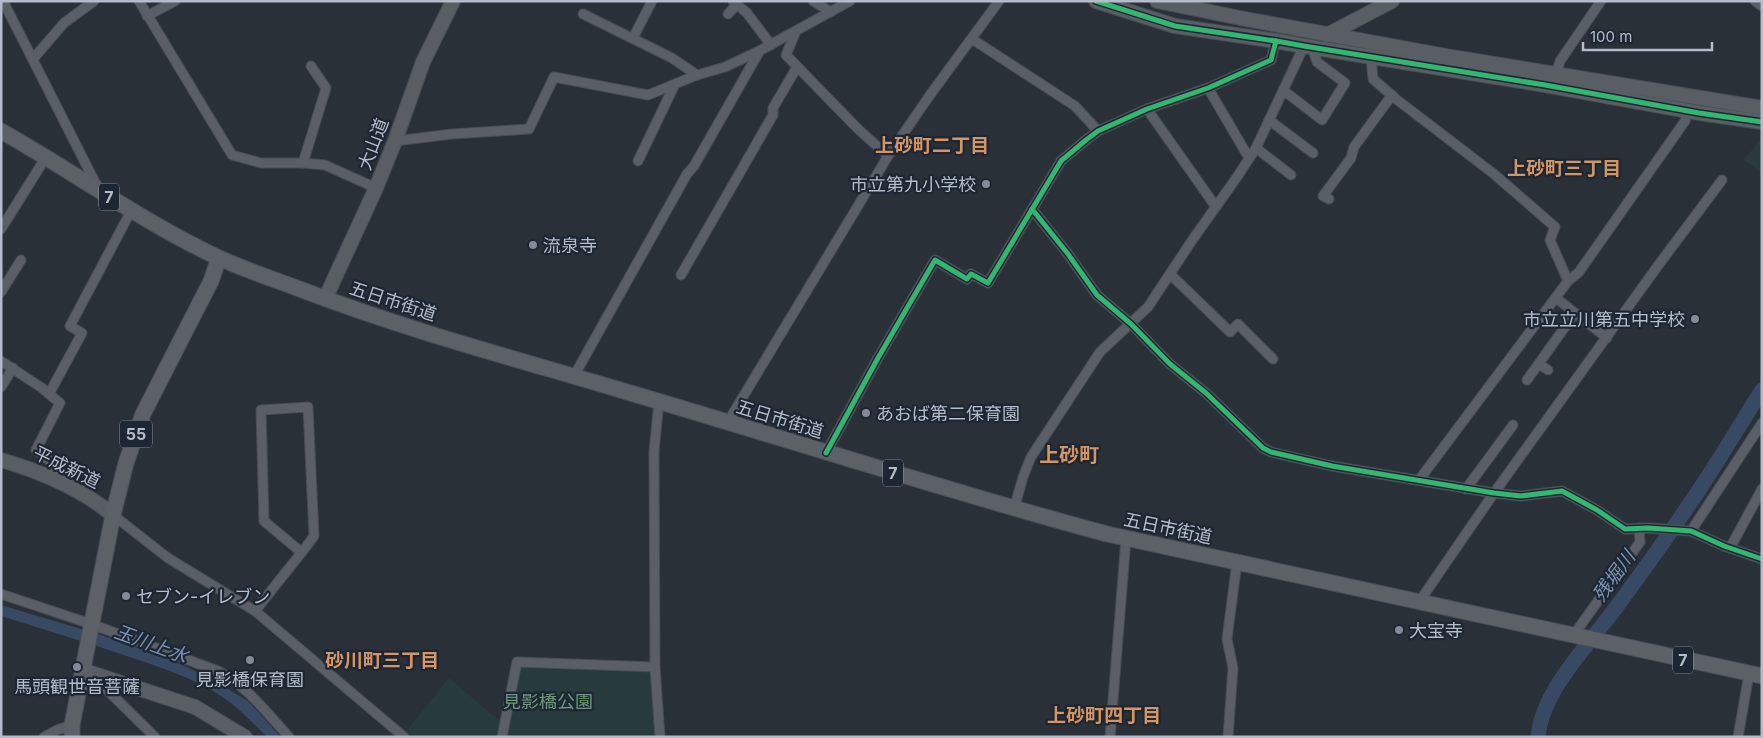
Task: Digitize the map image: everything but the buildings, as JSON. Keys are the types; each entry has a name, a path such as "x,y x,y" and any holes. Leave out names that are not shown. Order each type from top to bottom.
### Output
{"main road":[{"name":"五日市街道","path":"1,131 131,211 219,258 324,299 407,326 1014,509 1111,530 1126,539 1755,675"},
{"name":"55","path":"72,731 91,626 126,463 143,414 211,281 219,258"}],"street":[{"path":"3,1 100,192"},
{"path":"33,59 64,23 94,1"},
{"path":"139,1 232,155 262,163 325,165 376,188"},
{"path":"147,16 175,1"},
{"name":"大山道","path":"324,299 376,188 423,62 453,1"},
{"path":"633,38 652,1"},
{"path":"812,1 831,12"},
{"path":"395,141 452,134 530,129 554,78 648,95 697,75 725,67 771,45 850,1"},
{"path":"729,423 732,415 888,156 999,1"},
{"path":"1096,1 1175,26 1276,40 1693,112 1762,122"},
{"path":"1157,1 1556,75 1762,108"},
{"path":"1014,509 1031,457 1100,352 1148,307 1192,239 1256,148 1283,90 1308,47 1328,34 1392,1"},
{"path":"1556,75 1560,61 1601,1"},
{"path":"1755,1 1762,6"},
{"path":"728,14 735,3 747,13 771,45"},
{"path":"583,14 672,58 697,75"},
{"path":"796,31 786,55 858,129 888,156"},
{"path":"972,39 1074,106 1098,131"},
{"path":"826,453 935,260 967,279 971,274 988,283 1061,162 1098,131 1147,109 1208,88 1271,60 1276,40"},
{"path":"1283,90 1322,120 1345,83 1317,62 1308,47"},
{"path":"574,376 687,174 694,166 759,51"},
{"path":"1372,57 1373,79 1488,169 1556,227 1550,240 1568,281"},
{"path":"303,163 326,88 310,66"},
{"path":"681,275 773,115 773,108 796,67"},
{"path":"638,161 674,86"},
{"path":"1208,88 1249,158"},
{"path":"1328,200 1323,196 1351,158 1354,147 1392,95"},
{"path":"1419,480 1568,281 1579,272 1684,121 1701,102 1710,99"},
{"path":"1147,109 1216,207"},
{"path":"1269,120 1313,153"},
{"path":"1256,148 1291,175"},
{"path":"1,229 46,157"},
{"path":"1419,602 1494,493 1722,180"},
{"path":"1032,210 1098,295 1132,324 1170,364 1206,393 1263,448 1271,452 1332,466 1494,493 1522,496 1562,491 1597,510 1625,529 1656,528 1688,531 1762,559"},
{"path":"49,394 82,333 70,326 131,211"},
{"path":"1,292 21,260"},
{"path":"1170,274 1230,332 1238,324 1273,359"},
{"path":"1556,298 1606,338"},
{"path":"1527,380 1575,313"},
{"path":"1,361 49,394 60,406 36,450 56,466 54,478"},
{"path":"1539,364 1548,370"},
{"path":"1,387 13,368"},
{"path":"659,401 654,451 655,667 660,737"},
{"path":"254,611 314,536 308,407 261,410 264,521 301,552"},
{"path":"1688,531 1762,423"},
{"path":"1466,489 1513,425"},
{"name":"平成新道","path":"1,460 54,478 114,514"},
{"path":"1730,548 1762,489"},
{"path":"114,514 168,558 254,611 404,737"},
{"path":"1576,636 1640,542 1639,528"},
{"path":"1110,737 1126,539"},
{"path":"1228,737 1233,668 1227,639 1237,562"},
{"path":"1,594 185,659 231,678 251,694 289,737"},
{"path":"502,737 517,662 655,667"},
{"path":"84,664 107,678 195,707 245,737"},
{"path":"1738,737 1755,675"},
{"path":"107,678 107,690 155,737"},
{"path":"44,737 57,730 72,731"}],"green space":[{"path":"1762,137 1762,173 1744,160"},
{"name":"見影橋公園","path":"520,664 651,669 659,737 407,737 404,734 449,678 506,726"}],"water":[{"path":"1,605 101,635 171,660 206,676 248,701 281,737 267,737 230,702 214,691 192,680 117,652 1,616"}],"waterway":[{"name":"残堀川","path":"1538,737 1541,719 1558,684 1669,534 1707,478 1762,390"}],"cycle path":[{"path":"1096,1 1175,26 1762,122"},
{"path":"826,453 935,260 967,279 971,274 988,283 1061,161 1098,131 1147,109 1208,88 1271,60 1276,41"},
{"path":"1032,209 1068,254 1097,295 1131,324 1170,364 1206,393 1263,448 1271,452 1332,466 1494,493 1521,496 1562,491 1597,510 1625,529 1648,528 1691,531 1724,546 1762,559"}],"place":[{"name":"市立第九小学校","path":"986,184"},
{"name":"流泉寺","path":"533,245"},
{"name":"市立立川第五中学校","path":"1695,319"},
{"name":"あおば第二保育園","path":"866,413"},
{"name":"セブン-イレブン","path":"126,596"},
{"name":"大宝寺","path":"1399,630"},
{"name":"見影橋保育園","path":"250,660"},
{"name":"馬頭観世音菩薩","path":"77,667"}],"district":[{"name":"上砂町二丁目","path":"932,145"},
{"name":"上砂町三丁目","path":"1564,168"},
{"name":"上砂町","path":"1069,455"},
{"name":"砂川町三丁目","path":"382,660"},
{"name":"上砂町四丁目","path":"1104,715"}],"water label":[{"name":"玉川上水","path":"151,644"}]}
